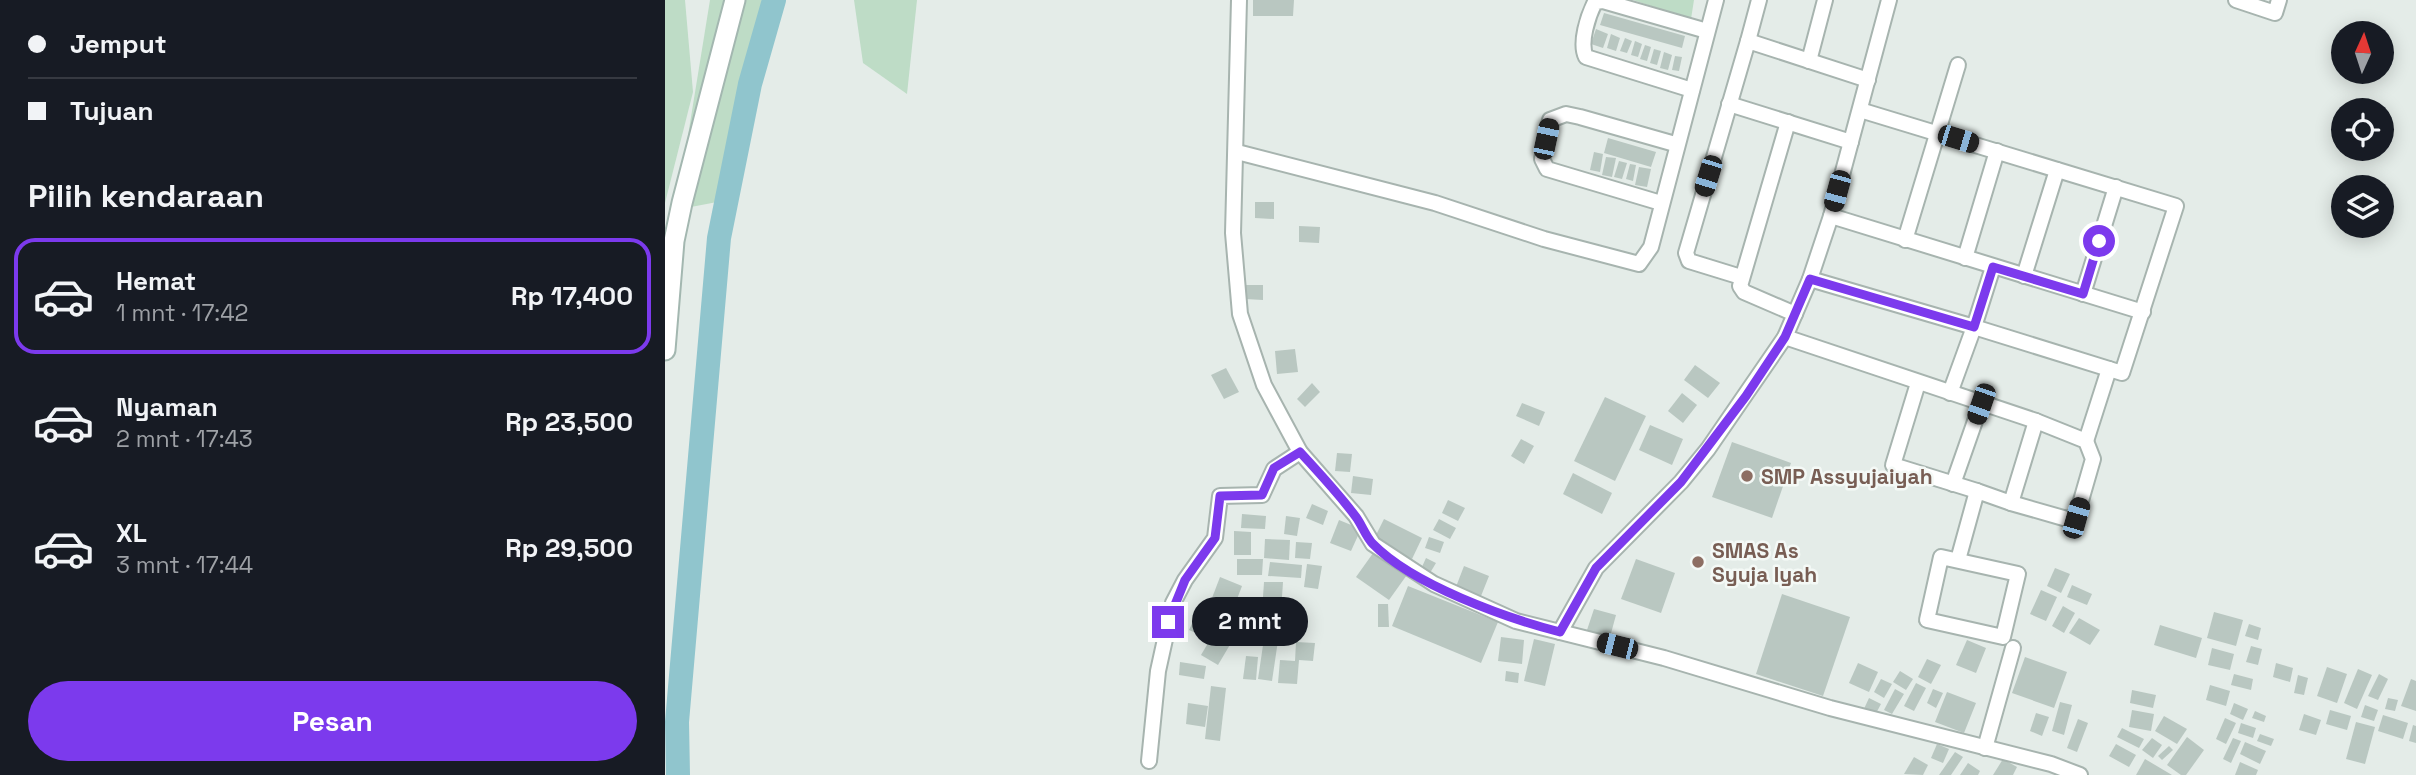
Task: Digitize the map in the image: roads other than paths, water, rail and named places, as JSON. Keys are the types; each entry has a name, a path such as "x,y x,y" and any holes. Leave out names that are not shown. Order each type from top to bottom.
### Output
{"street":[{"path":"665,350 674,241 735,0"},
{"path":"1239,0 1233,233 1240,314 1264,385 1300,452 1356,516 1373,544 1404,566 1464,599 1516,621 1664,658 1829,708 2080,775"},
{"path":"1237,152 1435,203 1545,239 1639,264 1651,247 1675,144 1716,0"},
{"path":"1741,277 1689,261 1686,253 1759,0"},
{"path":"1809,61 1825,0"},
{"path":"1560,632 1596,568 1662,502 1708,449 1785,337 1810,279 1831,216 1889,0"},
{"path":"2236,0 2275,13 2279,0"},
{"path":"1692,90 1586,57 1583,43 1591,11 1595,2 1603,1 1707,31"},
{"path":"1748,41 1868,80"},
{"path":"1905,240 1958,65"},
{"path":"1729,104 1851,142"},
{"path":"1810,279 2122,373 2176,206 1860,110"},
{"path":"1661,204 1547,170 1542,159 1550,120 1556,116 1573,115 1675,144"},
{"path":"1788,122 1740,286 1744,292 1795,314"},
{"path":"1965,258 1997,151"},
{"path":"2024,276 2057,170"},
{"path":"2083,294 2116,187"},
{"path":"1831,216 2143,313"},
{"path":"1950,393 1993,267"},
{"path":"1785,337 2036,421 2086,441 2092,448 2093,459 2076,518 2067,519 2011,503 1893,465 1918,383"},
{"path":"2086,441 2109,369"},
{"path":"1953,484 1981,404"},
{"path":"2011,503 2036,421"},
{"path":"1149,761 1158,671 1171,613 1185,580 1215,538 1220,496 1262,495 1274,468 1300,452"},
{"path":"1958,561 1977,491"},
{"path":"1941,557 1958,561 2018,574 2003,637 1927,620 1941,557"},
{"path":"1986,748 2013,648"}],"waterway":[{"path":"678,775 677,722 719,238 750,84 774,0"}],"place":[{"name":"SMP Assyujaiyah","path":"1747,476"},
{"name":"SMAS As Syuja Iyah","path":"1698,562"}]}
